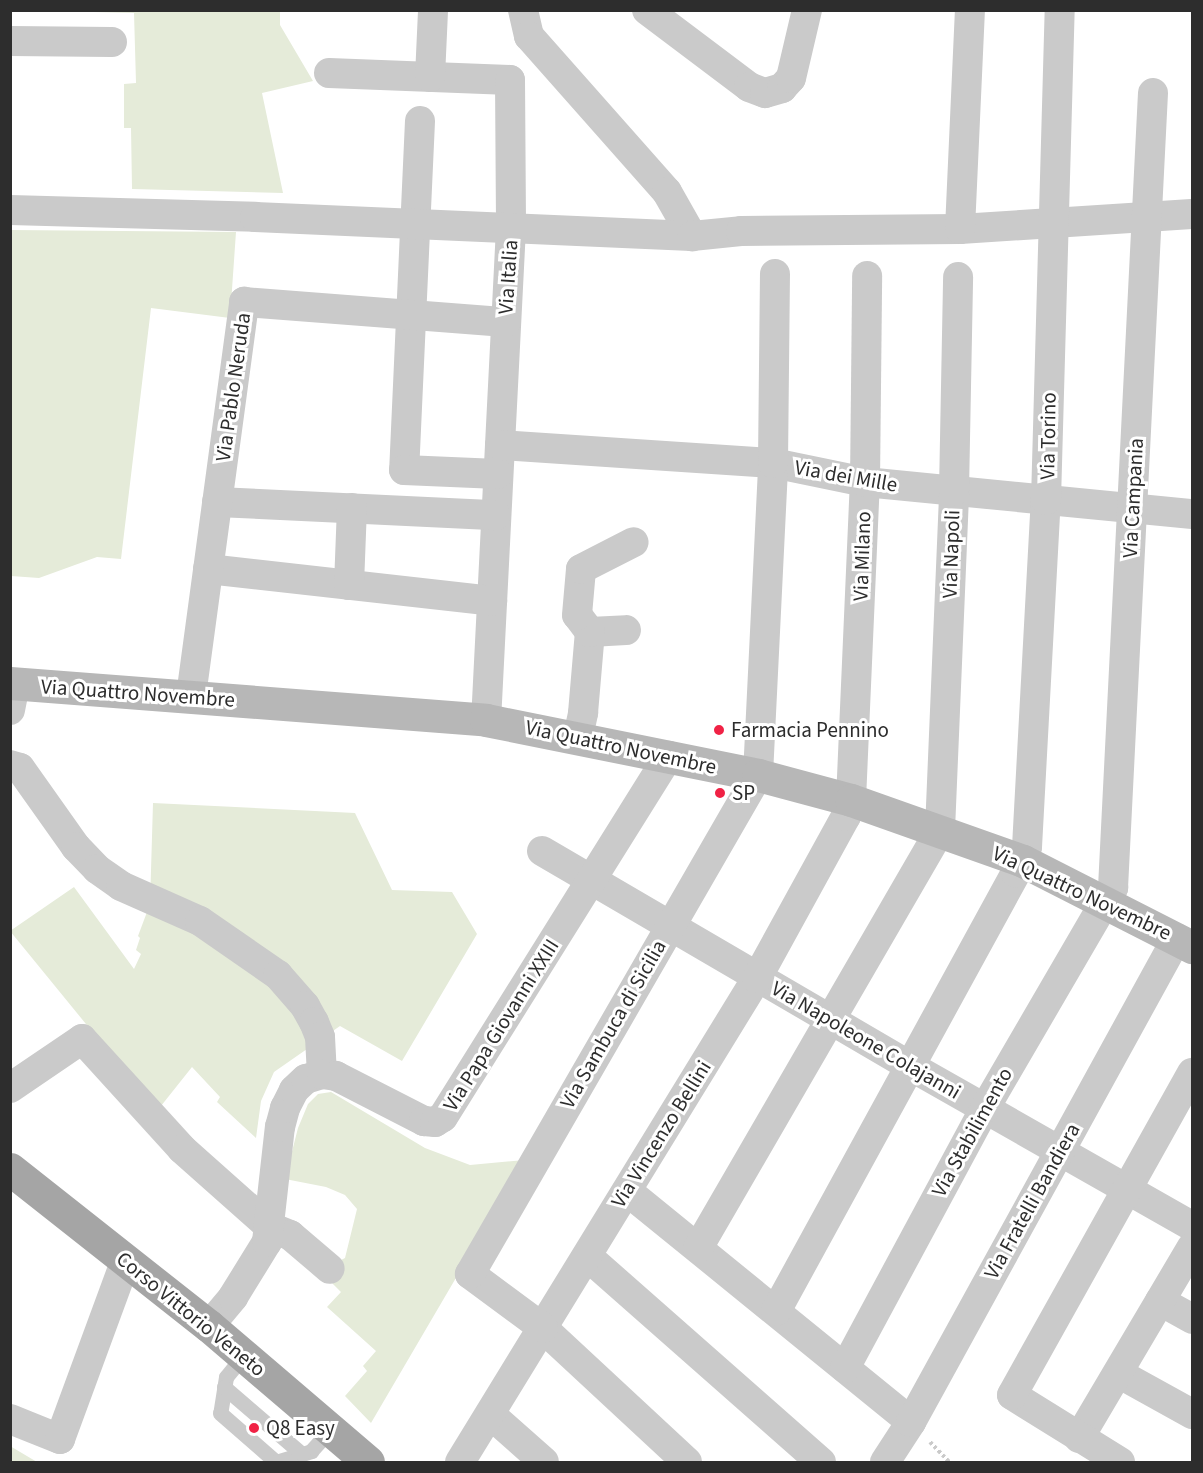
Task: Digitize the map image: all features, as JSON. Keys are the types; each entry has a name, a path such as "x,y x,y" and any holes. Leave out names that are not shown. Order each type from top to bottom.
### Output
{"main road":[{"name":"Corso Vittorio Veneto","path":"10,1169 209,1326 368,1462"}],"street":[{"path":"430,77 433,10"},
{"path":"523,10 529,36 667,192 692,236"},
{"path":"647,10 748,87 765,93 782,88 790,78 807,10"},
{"path":"960,229 970,10"},
{"name":"Via Torino","path":"776,1311 1023,861 1027,847 1046,500 1060,10"},
{"path":"10,41 112,42"},
{"path":"10,210 511,228 510,80 329,73"},
{"name":"Via Campania","path":"1106,900 1113,888 1153,93"},
{"path":"411,315 420,121"},
{"name":"Via Italia","path":"486,720 511,228 692,236 741,231 960,229 1192,214"},
{"path":"758,775 773,463 775,274"},
{"name":"Via Milano","path":"851,800 865,482 867,276"},
{"name":"Via Napoli","path":"940,830 954,491 958,277"},
{"name":"Via Pablo Neruda","path":"190,696 244,302 505,322"},
{"name":"Via dei Mille","path":"411,315 404,470 499,459 773,463 865,482 1192,513"},
{"path":"217,502 496,515"},
{"path":"349,585 352,508"},
{"path":"578,737 583,713 590,632 577,615 581,569 634,542"},
{"path":"208,569 492,601"},
{"path":"590,632 626,630"},
{"name":"Via Quattro Novembre","path":"12,692 190,696 486,720 758,775 851,800 1023,861 1106,900 1185,943"},
{"name":"Via Papa Giovanni XXIII","path":"322,1074 336,1076 424,1121 439,1121 669,756"},
{"path":"10,765 20,768 76,848 97,869 121,886 200,921 278,975 305,1006 320,1037 322,1074 306,1079 294,1090 285,1108 280,1127 270,1227 261,1254 234,1297 209,1326"},
{"name":"Via Sambuca di Sicilia","path":"543,1328 470,1274 758,775"},
{"name":"Via Vincenzo Bellini","path":"460,1462 757,978 840,826 851,800"},
{"path":"698,1248 940,830"},
{"name":"Via Napoleone Colajanni","path":"542,851 757,978 1192,1226"},
{"name":"Via Stabilimento","path":"845,1368 985,1108 1106,900"},
{"name":"Via Fratelli Bandiera","path":"885,1462 912,1422 1059,1150 1185,943"},
{"path":"10,1088 82,1039 182,1149 270,1227 290,1235 330,1269"},
{"path":"1120,1462 1012,1395 1192,1073"},
{"path":"627,1191 912,1422"},
{"path":"1079,1438 1192,1247"},
{"path":"587,1256 821,1462"},
{"path":"10,1419 60,1439 126,1260"},
{"path":"1160,1301 1192,1319"},
{"path":"543,1328 687,1462"},
{"path":"1118,1373 1192,1414"},
{"path":"490,1414 544,1462"}],"lane":[{"path":"243,1356 226,1377 220,1413 276,1462 311,1451 330,1430"},
{"path":"224,1387 302,1454"}],"green space":[{"path":"11,10 280,11 280,25 313,81 262,93 283,193 132,189 131,128 124,128 124,84 136,83 134,13"},
{"path":"10,230 236,232 230,318 151,308 121,559 97,557 39,578 11,576"},
{"path":"153,803 355,813 392,890 452,892 477,934 402,1061 340,1026 274,1072 261,1101 256,1138 217,1102 220,1097 192,1067 157,1111 10,931 74,887 134,969 141,954 136,950 140,938 138,936 150,904"},
{"path":"331,1092 425,1148 470,1165 525,1160 371,1423 345,1396 367,1371 363,1366 376,1351 327,1307 341,1292 327,1278 339,1261 345,1258 357,1209 345,1195 326,1187 285,1179 298,1128 308,1104 318,1094"},
{"path":"10,1446 37,1462 11,1462"}],"place":[{"name":"Farmacia Pennino","path":"719,730"},
{"name":"SP","path":"720,793"},
{"name":"Q8 Easy","path":"254,1428"}]}
